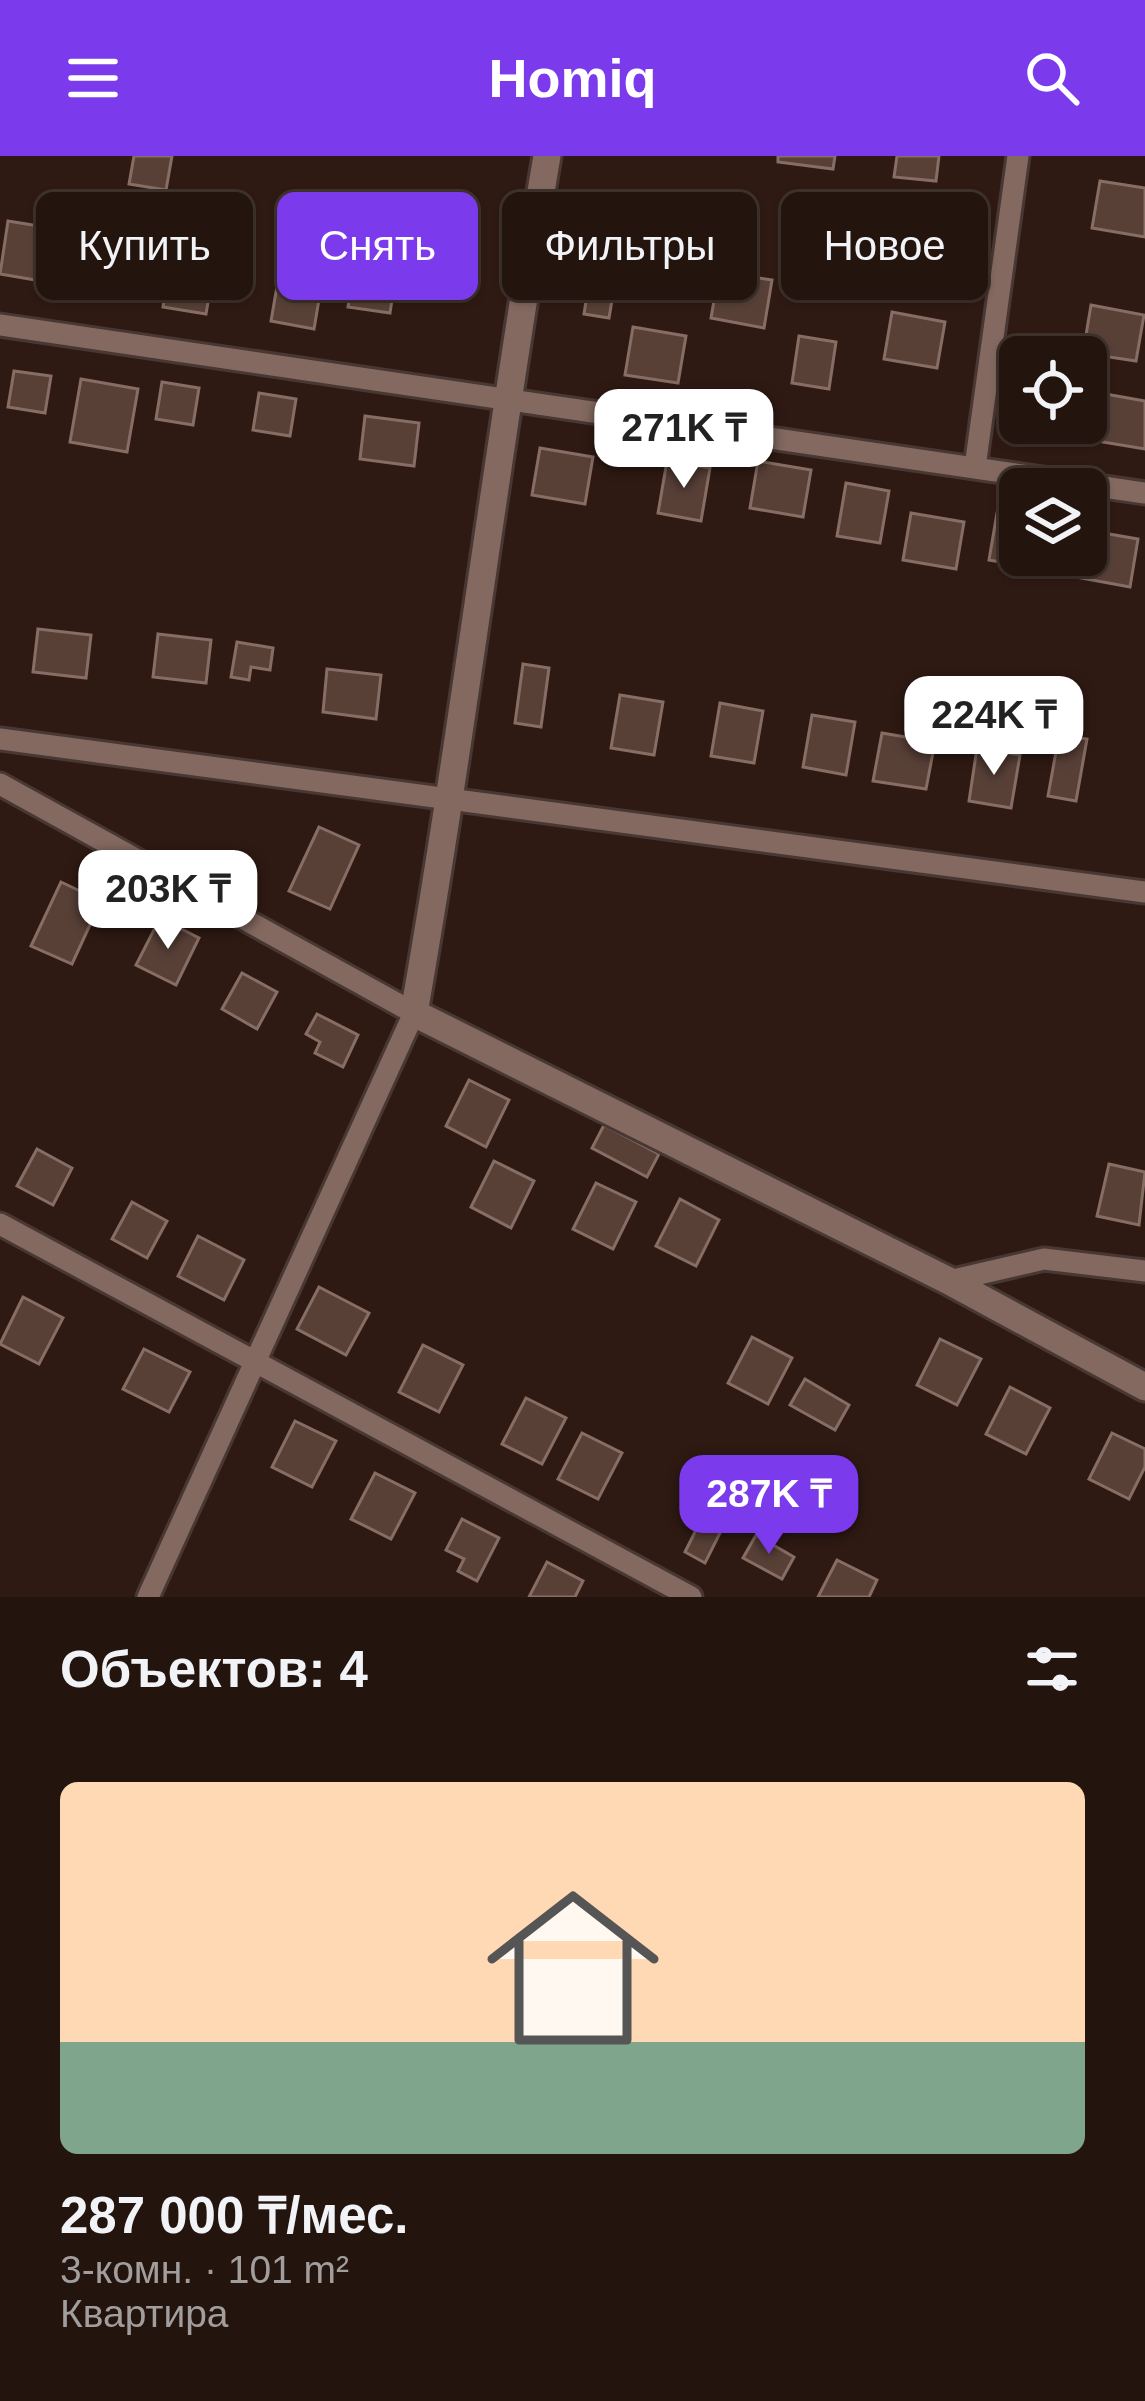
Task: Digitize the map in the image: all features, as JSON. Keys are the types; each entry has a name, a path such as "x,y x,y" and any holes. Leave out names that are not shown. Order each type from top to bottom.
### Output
{"street":[{"path":"148,1597 414,1013 452,798 505,400 547,156"},
{"path":"975,467 1018,156"},
{"path":"0,325 1145,493"},
{"path":"0,739 1145,892"},
{"path":"0,784 414,1013 949,1281 1145,1387"},
{"path":"0,1224 691,1597"},
{"path":"949,1281 1044,1259 1145,1271"}],"building":[{"path":"134,156 172,156 166,190 129,184"},
{"path":"778,156 835,156 833,169 778,162"},
{"path":"897,156 939,156 936,181 894,177"},
{"path":"1100,181 1145,188 1145,237 1092,228"},
{"path":"8,221 36,226 36,280 0,274"},
{"path":"757,278 772,280 764,328 711,318 714,300 757,300"},
{"path":"277,286 277,300 319,300 314,329 271,321"},
{"path":"164,300 208,300 206,314 163,307"},
{"path":"349,300 392,300 390,313 348,307"},
{"path":"586,300 612,300 609,318 584,314"},
{"path":"1091,305 1144,315 1136,361 1107,357 1107,336 1086,336"},
{"path":"892,312 945,322 937,368 884,359"},
{"path":"633,327 686,336 678,383 625,375"},
{"path":"799,336 836,342 829,389 792,383"},
{"path":"14,371 51,376 45,413 8,407"},
{"path":"81,379 138,389 127,452 70,442"},
{"path":"162,382 199,388 193,425 156,419"},
{"path":"259,393 296,399 290,436 253,430"},
{"path":"1107,394 1145,401 1145,449 1107,443"},
{"path":"365,416 419,423 414,466 360,459"},
{"path":"540,448 593,457 585,504 532,495"},
{"path":"667,461 710,468 701,521 658,513"},
{"path":"758,461 811,470 803,517 750,508"},
{"path":"846,483 889,491 880,543 837,536"},
{"path":"911,513 964,522 956,569 903,560"},
{"path":"997,513 999,513 999,562 989,560"},
{"path":"1107,534 1138,539 1130,587 1076,577 1107,576"},
{"path":"38,629 91,635 86,678 33,672"},
{"path":"158,634 211,640 206,683 153,677"},
{"path":"237,642 273,648 270,670 251,667 249,680 231,677"},
{"path":"523,664 549,668 541,727 515,723"},
{"path":"327,669 381,675 376,719 323,712"},
{"path":"620,695 663,702 654,755 611,748"},
{"path":"720,703 763,711 754,763 711,756"},
{"path":"812,715 855,722 846,775 803,767"},
{"path":"882,733 935,742 926,789 873,781"},
{"path":"1059,735 1087,739 1076,801 1048,796"},
{"path":"977,748 1020,755 1011,808 969,801"},
{"path":"319,827 359,845 330,909 289,891"},
{"path":"61,882 101,901 72,964 31,946"},
{"path":"160,918 199,938 176,985 136,965"},
{"path":"242,973 277,992 257,1029 222,1009"},
{"path":"317,1014 358,1035 343,1067 315,1053 320,1042 306,1034"},
{"path":"469,1080 509,1100 486,1147 446,1126"},
{"path":"604,1125 659,1154 647,1177 592,1148"},
{"path":"37,1149 72,1168 53,1205 17,1186"},
{"path":"494,1161 534,1181 511,1228 471,1207"},
{"path":"1109,1164 1145,1172 1139,1225 1097,1216"},
{"path":"596,1183 636,1202 613,1249 573,1229"},
{"path":"680,1199 719,1220 696,1266 656,1246"},
{"path":"132,1202 167,1221 147,1258 112,1239"},
{"path":"198,1236 244,1260 224,1300 178,1276"},
{"path":"319,1287 369,1313 346,1355 297,1329"},
{"path":"23,1297 63,1318 39,1364 0,1344"},
{"path":"752,1337 792,1358 768,1404 728,1383"},
{"path":"940,1339 981,1359 957,1405 917,1385"},
{"path":"423,1345 463,1365 439,1412 399,1392"},
{"path":"144,1349 190,1372 169,1412 123,1389"},
{"path":"805,1379 849,1405 835,1430 790,1405"},
{"path":"1010,1387 1050,1408 1026,1454 986,1434"},
{"path":"526,1398 566,1418 542,1464 502,1444"},
{"path":"295,1421 336,1441 312,1487 272,1467"},
{"path":"582,1433 622,1453 598,1499 558,1479"},
{"path":"1112,1433 1145,1449 1145,1467 1129,1499 1089,1479"},
{"path":"375,1473 415,1493 391,1539 351,1519"},
{"path":"716,1490 736,1501 705,1563 685,1552"},
{"path":"462,1519 499,1538 477,1581 458,1571 464,1559 446,1550"},
{"path":"756,1535 794,1557 782,1579 743,1558"},
{"path":"837,1560 877,1580 869,1597 818,1597"},
{"path":"547,1562 583,1581 575,1597 529,1597"}]}
